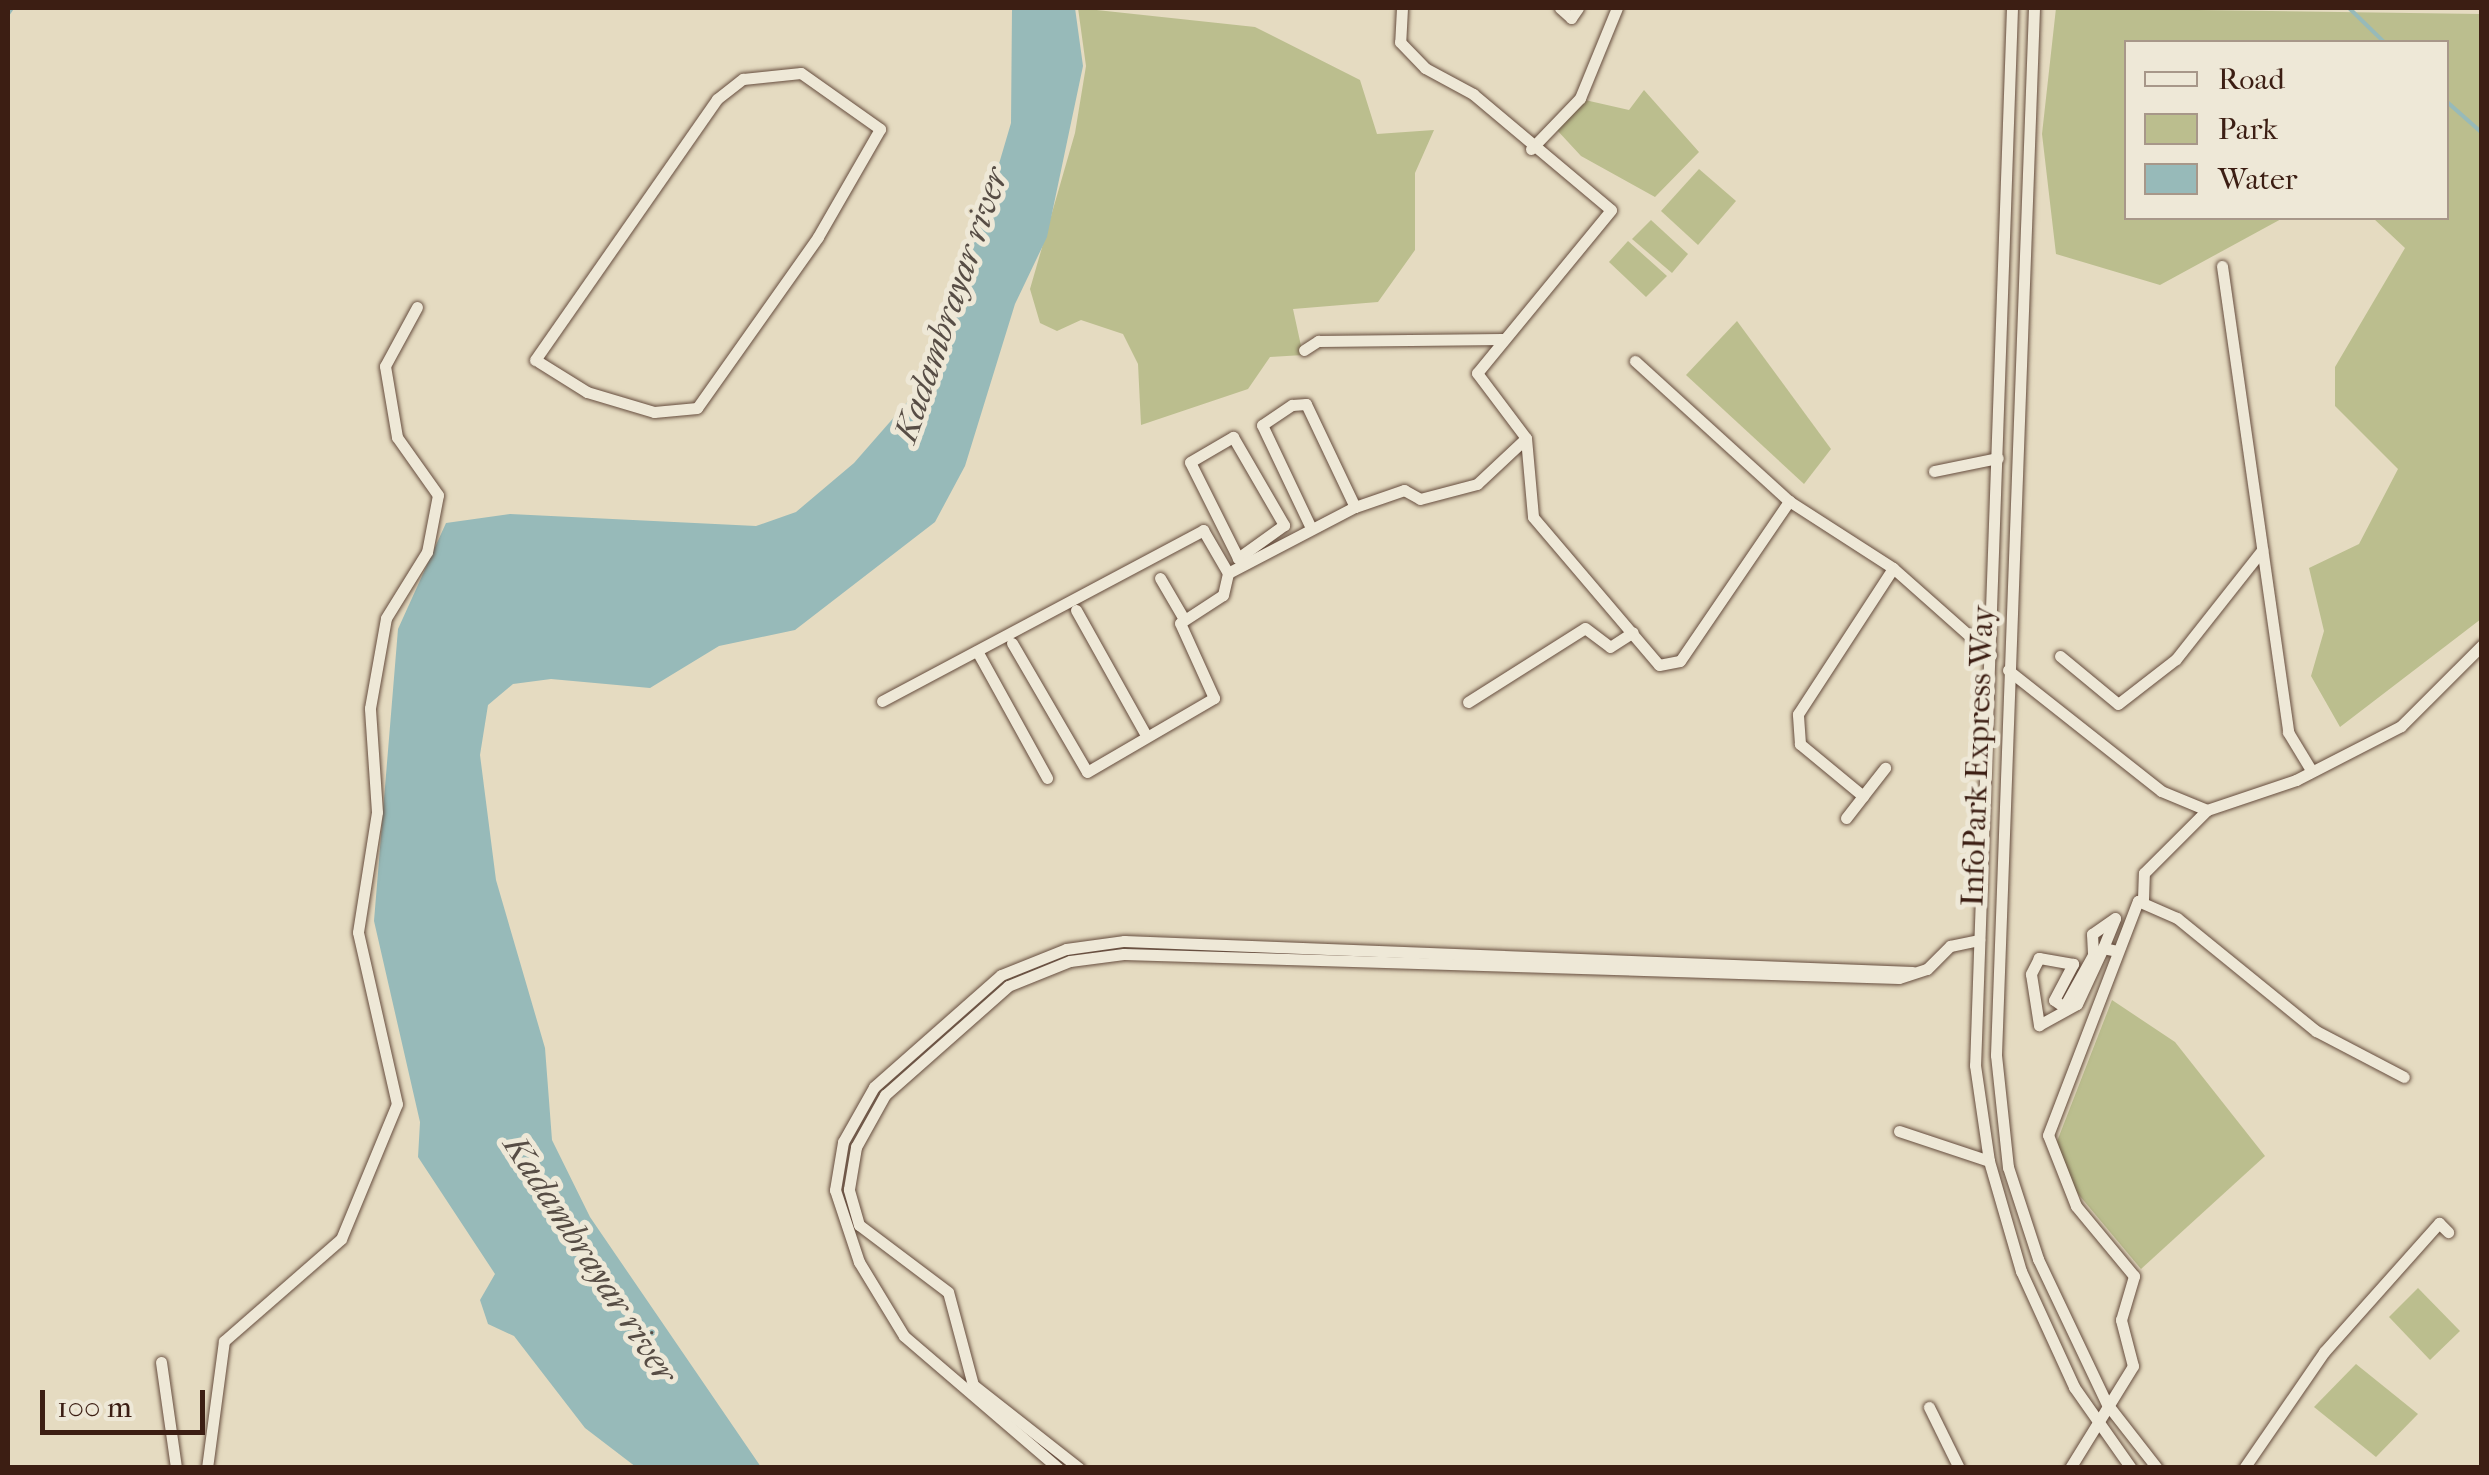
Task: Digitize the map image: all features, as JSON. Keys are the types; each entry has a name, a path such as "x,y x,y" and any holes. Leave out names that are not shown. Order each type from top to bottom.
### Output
{"street":[{"path":"1402,8 1400,42 1611,210 1502,340 1476,378 1526,438 1533,517 1659,665 1680,662 1788,501"},
{"path":"1560,8 1571,18 1578,8"},
{"path":"1531,149 1580,98 1617,8"},
{"name":"InfoPark Express Way","path":"2012,8 1975,1065 1989,1162 2041,1322 2096,1424 2131,1468"},
{"name":"InfoPark Express Way","path":"2034,8 1996,1055 2008,1167 2038,1259 2107,1404 2157,1468"},
{"path":"801,73 880,129 818,237 697,408 678,415 620,402 537,361 717,98 743,79 801,73"},
{"path":"2222,266 2288,732 2311,770"},
{"path":"207,1468 224,1342 340,1239 397,1104 358,932 377,812 376,672 386,618 428,552 438,495 397,437 385,366 417,307"},
{"path":"1304,350 1318,340 1502,340"},
{"path":"1635,361 1788,501 1894,568 1991,655"},
{"path":"1310,528 1262,425 1292,406 1306,404 1355,506"},
{"path":"1012,643 1087,772 1214,698 1180,632 1184,619 1223,595 1228,573 1284,526 1233,437 1190,462 1240,562"},
{"path":"1240,562 1355,506 1404,490 1420,499 1477,484 1526,438"},
{"path":"1934,471 1998,458"},
{"path":"882,701 1203,530 1228,573"},
{"path":"2060,656 2118,704 2176,660 2262,550"},
{"path":"1863,796 1808,753 1796,728 1806,698 1894,568"},
{"path":"1160,578 1184,619"},
{"path":"1076,610 1147,738"},
{"path":"1468,702 1585,628 1610,648 1634,632"},
{"path":"2070,1468 2135,1358 2121,1320 2134,1276 2076,1206 2048,1135 2118,951 2142,899 2144,874 2208,810 2311,770 2401,726 2482,645"},
{"path":"977,651 1047,778"},
{"path":"2008,670 2161,791 2208,810"},
{"path":"1846,818 1886,768"},
{"path":"2142,899 2301,1021 2404,1078"},
{"path":"2114,918 2103,948 2077,1004 2038,1025 2038,958 2073,964 2054,1000 2064,1007 2093,955 2092,934 2114,918"},
{"path":"1058,1468 904,1336 859,1262 835,1190 843,1142 874,1087 1001,975 1066,949 1124,940 1912,972"},
{"path":"1079,1468 973,1385 948,1292 859,1225 848,1189 856,1147 885,1095 1008,986 1070,962 1124,954 1912,972 1950,946 1980,940"},
{"path":"2103,948 2118,951"},
{"path":"1899,1131 1989,1162"},
{"path":"2244,1468 2324,1352 2439,1223 2448,1232"},
{"path":"162,1362 176,1468"},
{"path":"1929,1407 1959,1468"}],"green space":[{"path":"1078,8 1255,27 1360,80 1377,134 1434,130 1415,173 1415,250 1378,302 1293,309 1303,355 1270,357 1248,389 1141,425 1138,364 1123,334 1081,320 1057,331 1040,323 1030,289 1075,133 1086,66"},
{"path":"2056,8 2481,14 2481,619 2340,727 2311,676 2324,631 2309,568 2359,544 2398,469 2335,406 2335,367 2405,248 2375,220 2449,220 2449,40 2124,40 2124,220 2279,220 2160,285 2056,254 2042,134"},
{"path":"1644,90 1699,152 1655,197 1581,156 1556,129 1585,100 1629,110"},
{"path":"1699,169 1736,201 1698,245 1661,211"},
{"path":"1651,220 1688,254 1672,273 1632,239"},
{"path":"1628,241 1667,276 1646,297 1609,262"},
{"path":"1737,321 1831,449 1804,484 1686,375"},
{"path":"2112,1000 2175,1042 2265,1156 2141,1269 2074,1189 2056,1144"},
{"path":"2418,1288 2460,1331 2430,1360 2389,1317"},
{"path":"2356,1364 2418,1414 2376,1457 2314,1407"}],"water":[{"name":"Kadambrayar river","path":"1012,8 1075,8 1083,66 1047,237 1015,304 965,466 935,522 795,630 719,646 650,688 551,679 513,684 488,705 480,755 496,880 545,1048 552,1140 590,1217 761,1467 636,1467 585,1428 514,1336 488,1324 480,1300 495,1274 418,1157 420,1122 374,921 398,629 446,523 510,514 756,526 796,512 854,463 917,391 986,208 1011,123"}],"waterway":[{"path":"8,14 12,8"},
{"path":"2349,8 2382,40"},
{"path":"2449,104 2482,133"}]}
